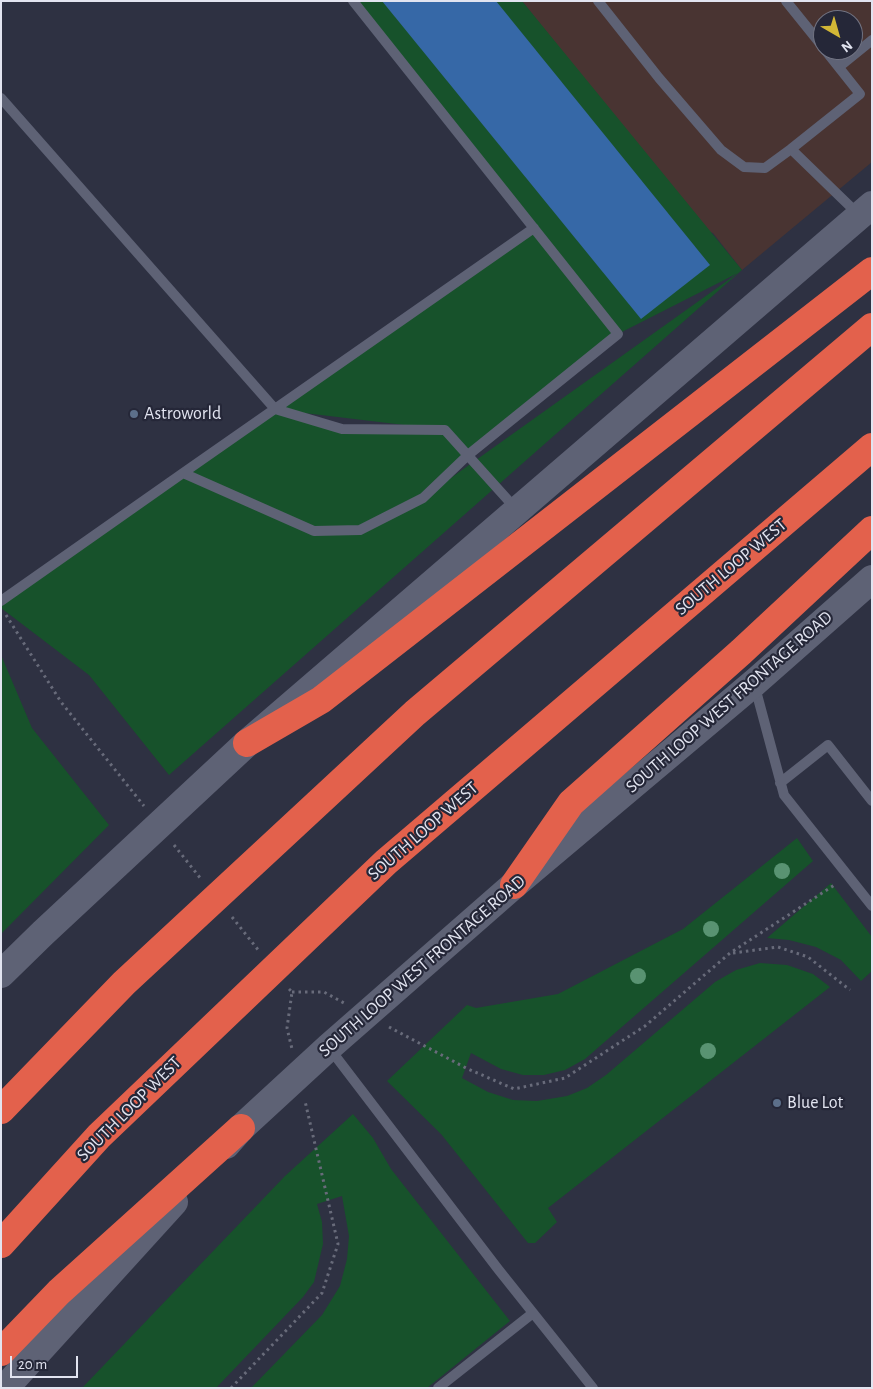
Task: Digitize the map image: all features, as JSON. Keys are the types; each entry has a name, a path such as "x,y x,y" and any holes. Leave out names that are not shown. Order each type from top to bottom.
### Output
{"highway":[{"path":"247,743 321,700 872,271"},
{"path":"1,1110 124,983 415,713 872,327"},
{"name":"SOUTH LOOP WEST","path":"1,1244 99,1136 386,862 872,447"},
{"path":"514,885 571,803 741,652 872,530"},
{"path":"1,1352 59,1292 241,1128"}],"main road":[{"path":"1,974 42,933 247,743 866,210"},
{"name":"SOUTH LOOP WEST FRONTAGE ROAD","path":"5,1388 241,1128 329,1047 514,885 754,683 872,579"}],"lane":[{"path":"183,473 314,531 360,530 423,498 468,455 618,334 353,1"},
{"path":"598,1 696,123 721,150 744,168 766,168 860,94 833,60"},
{"path":"790,3 813,34"},
{"path":"839,67 872,40"},
{"path":"1,98 275,409 342,429 445,430 517,511"},
{"path":"791,149 866,210"},
{"path":"1,601 534,228"},
{"path":"754,683 784,795 872,906"},
{"path":"780,782 828,745 872,801"},
{"path":"329,1047 533,1313 593,1388"},
{"path":"438,1388 533,1313"}],"path":[{"path":"1,608 60,702 146,809"},
{"path":"170,840 207,886"},
{"path":"466,1068 514,1089 565,1078 646,1026 730,953 848,876"},
{"path":"231,916 261,954"},
{"path":"730,953 778,947 808,957 850,990"},
{"path":"286,985 292,992"},
{"path":"231,1388 322,1293 338,1244 329,1201"}],"shaded area":[{"path":"522,1 872,1 872,162 742,270 713,233 703,230"}],"green space":[{"path":"353,1 522,1 742,270 169,775 89,675 1,608 1,601 534,228","holes":["738,273 427,495 618,334","279,410 438,429 342,429"]},
{"path":"1,655 32,728 109,825 1,934"},
{"path":"797,838 813,861 585,1059 565,1070 544,1075 523,1075 501,1069 471,1053 462,1078 488,1092 513,1100 537,1101 567,1096 587,1088 606,1075 715,982 736,970 760,963 787,965 813,974 830,987 548,1208 557,1222 535,1243 528,1243 441,1134 387,1081 467,1005 476,1008 558,994 683,929"},
{"path":"831,883 872,937 872,971 861,981 841,960 816,947 789,940 767,938"},
{"path":"353,1114 373,1138 391,1169 510,1321 427,1388 251,1388 322,1315 340,1286 347,1259 349,1236 342,1196 317,1204 322,1222 323,1244 314,1282 303,1297 216,1388 82,1388 285,1176"}],"water":[{"path":"382,1 496,1 710,265 641,319"}],"place":[{"name":"Astroworld","path":"134,414"},
{"name":"Blue Lot","path":"777,1103"}]}
